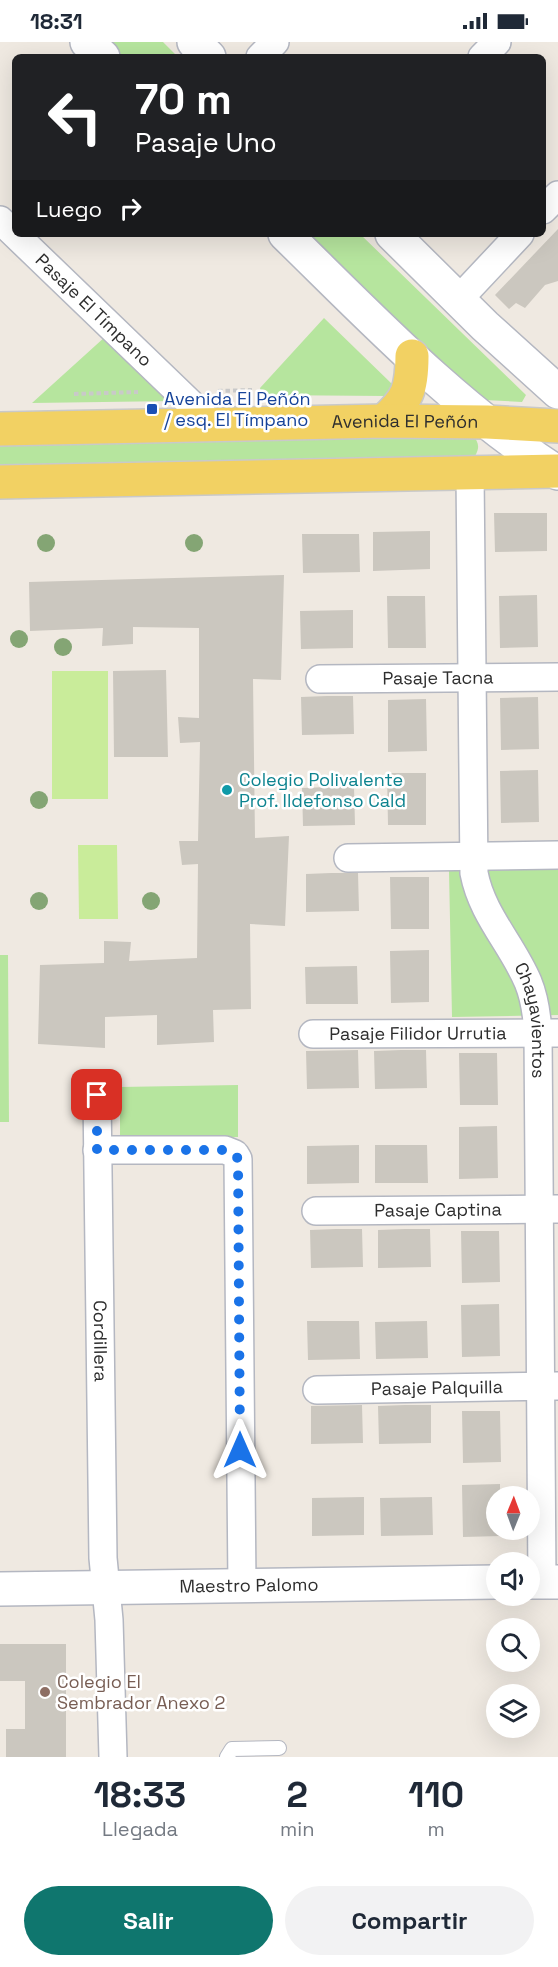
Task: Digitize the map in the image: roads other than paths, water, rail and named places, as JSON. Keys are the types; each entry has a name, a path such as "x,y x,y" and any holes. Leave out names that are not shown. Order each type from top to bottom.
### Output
{"main road":[{"path":"384,421 398,408 408,394 412,380 412,356"},
{"name":"Avenida El Peñón","path":"0,429 384,421 487,422 558,426"},
{"path":"0,482 557,472"}],"street":[{"path":"87,42 100,54"},
{"path":"194,42 206,54"},
{"path":"263,54 275,42"},
{"path":"485,54 497,42"},
{"path":"546,207 558,195"},
{"name":"Pasaje El Tímpano","path":"15,237 214,426"},
{"path":"288,237 412,356 487,422 557,472"},
{"path":"395,237 485,326 558,392"},
{"path":"459,299 517,237"},
{"name":"Chayavientos","path":"470,473 474,873 481,900 527,981 535,1006 548,1033 550,1386 543,1582"},
{"name":"Pasaje Tacna","path":"320,679 558,677"},
{"path":"348,858 558,855"},
{"name":"Pasaje Filidor Urrutia","path":"313,1034 548,1033"},
{"name":"Cordillera","path":"97,1095 103,1551 109,1620 113,1757"},
{"path":"97,1150 225,1150 235,1154 238,1159 242,1586"},
{"name":"Pasaje Captina","path":"316,1211 549,1209"},
{"name":"Pasaje Palquilla","path":"317,1390 550,1386"},
{"name":"Maestro Palomo","path":"0,1589 486,1582"}],"lane":[{"path":"227,1757 232,1749 279,1748"}],"place":[{"name":"Avenida El Peñón / esq. El Tímpano","path":"152,409"},
{"name":"Colegio Polivalente Prof. Ildefonso Cald","path":"227,790"},
{"name":"Colegio El Sembrador Anexo 2","path":"45,1692"}]}
